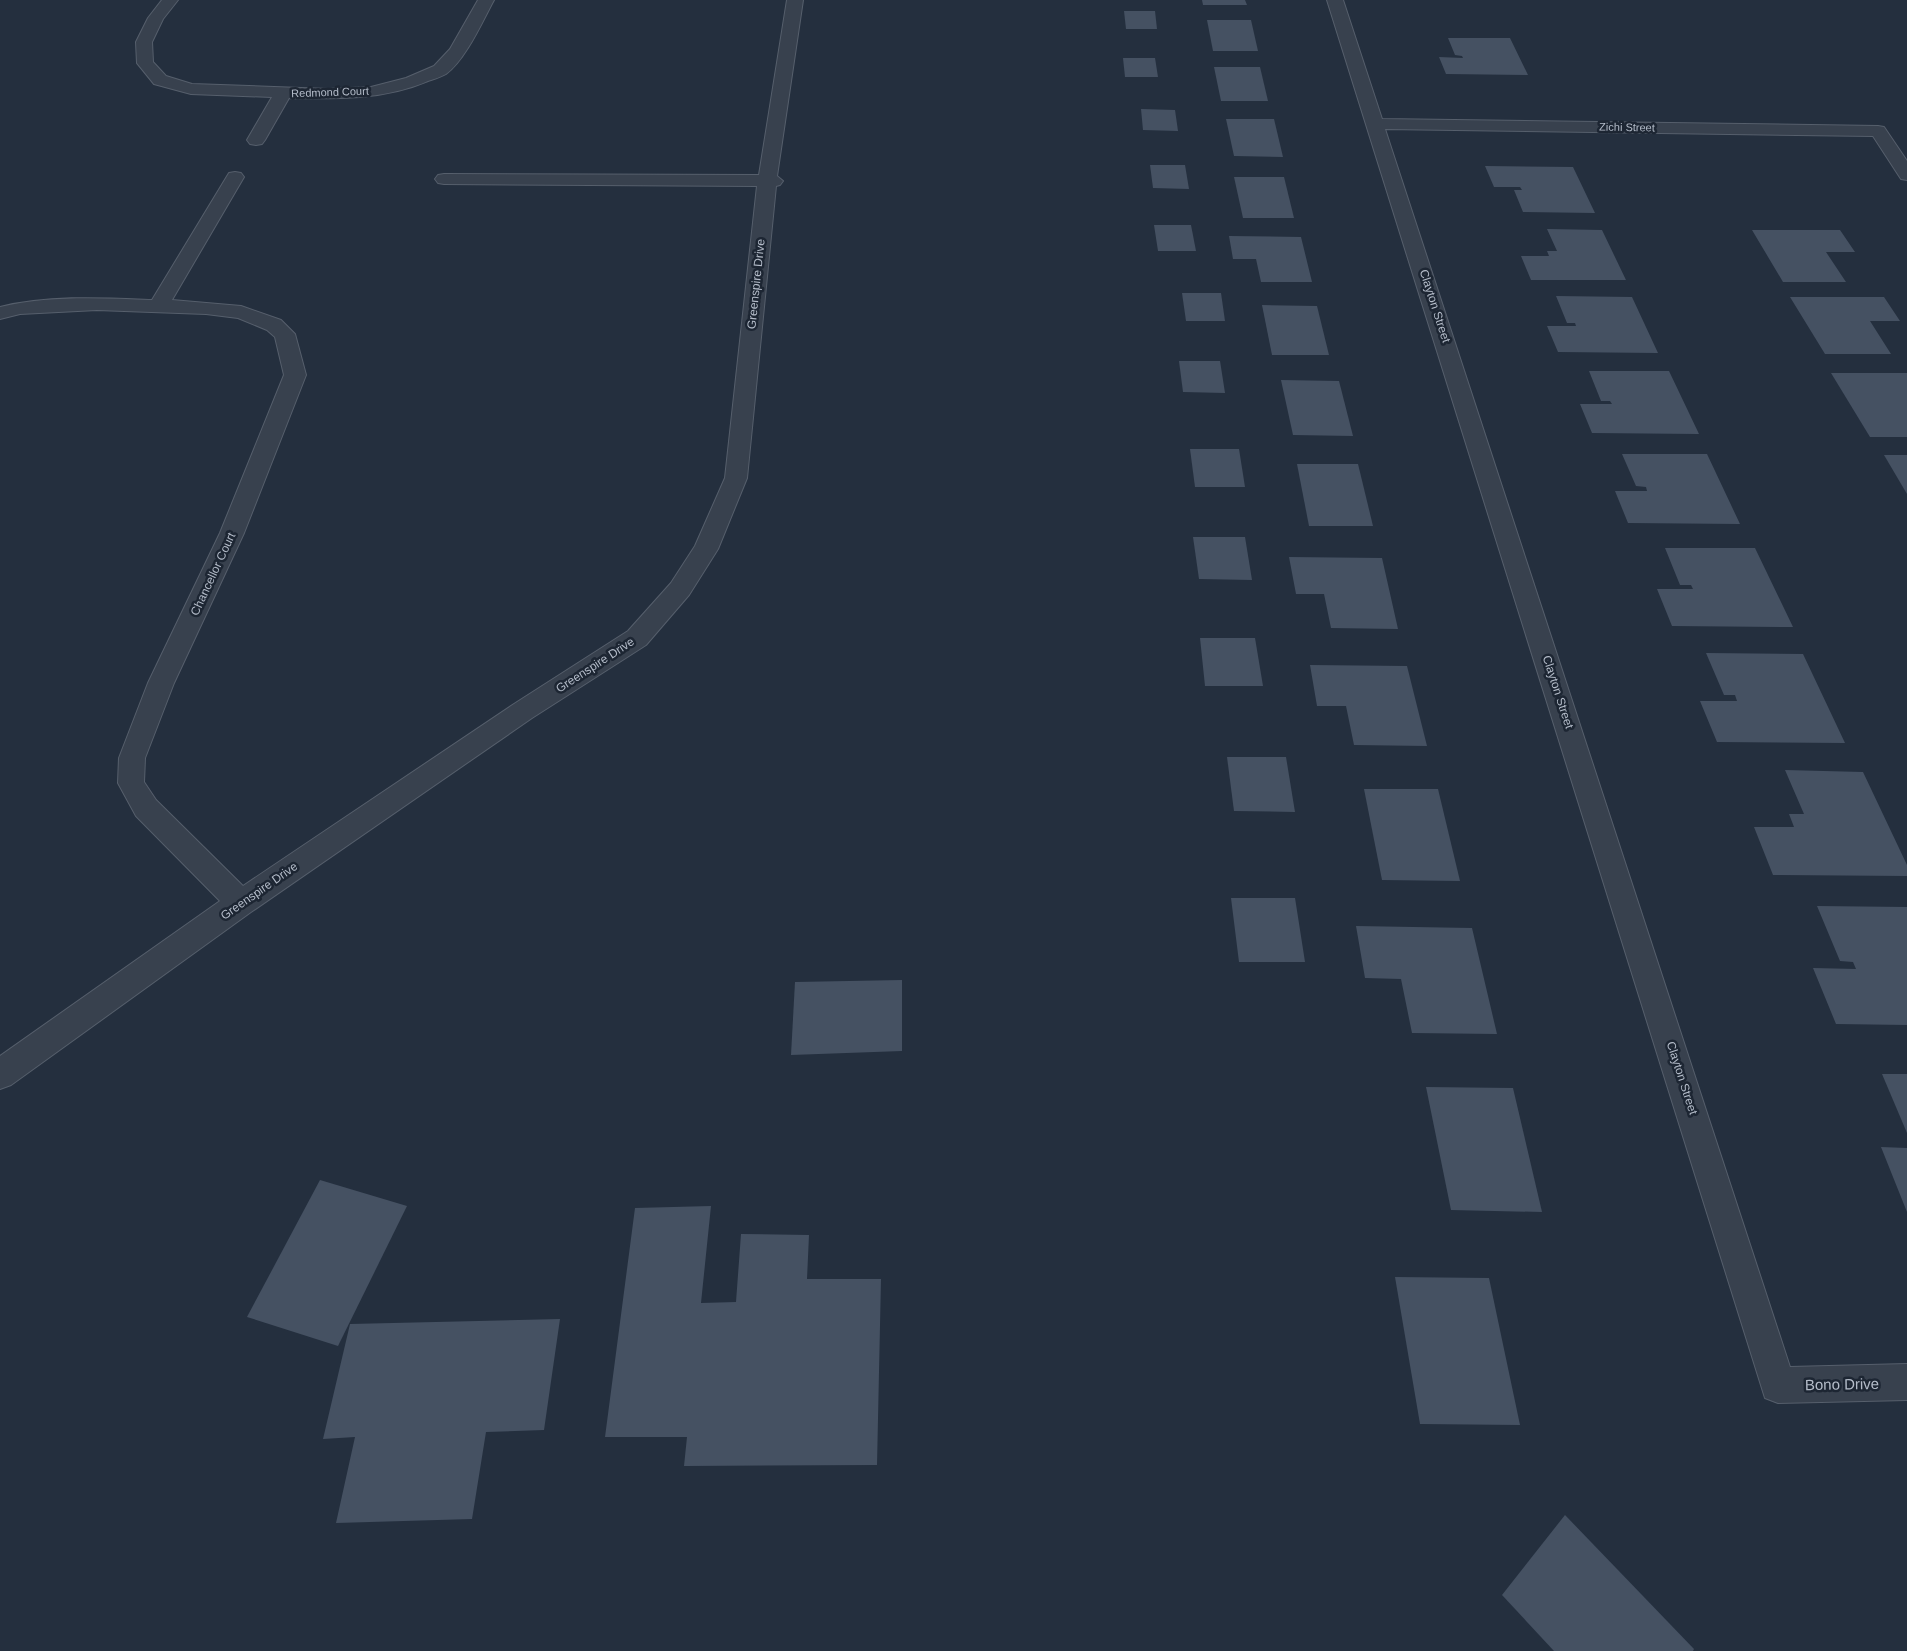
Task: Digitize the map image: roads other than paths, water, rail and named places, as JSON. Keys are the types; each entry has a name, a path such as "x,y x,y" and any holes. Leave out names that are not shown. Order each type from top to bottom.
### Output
{"street":[{"name":"Redmond Court","path":"170,0 156,18 144,42 145,63 160,80 191,89 283,94 371,92 412,82 440,70 457,51 486,0"},
{"name":"Greenspire Drive","path":"0,1074 242,903 523,711 637,638 680,589 706,549 736,478 770,181 795,0"},
{"name":"Clayton Street","path":"1335,0 1693,1114 1778,1385"},
{"name":"Redmond Court","path":"256,140 283,94"},
{"name":"Zichi Street","path":"1376,124 1878,131 1907,175"},
{"path":"159,305 235,177"},
{"path":"444,179 770,181"},
{"name":"Chancellor Court","path":"0,313 20,308 97,304 159,305 241,312 274,325 285,334 295,374 232,533 161,683 132,758 131,784 146,808 242,903"},
{"name":"Bono Drive","path":"1778,1385 1907,1382"}]}
